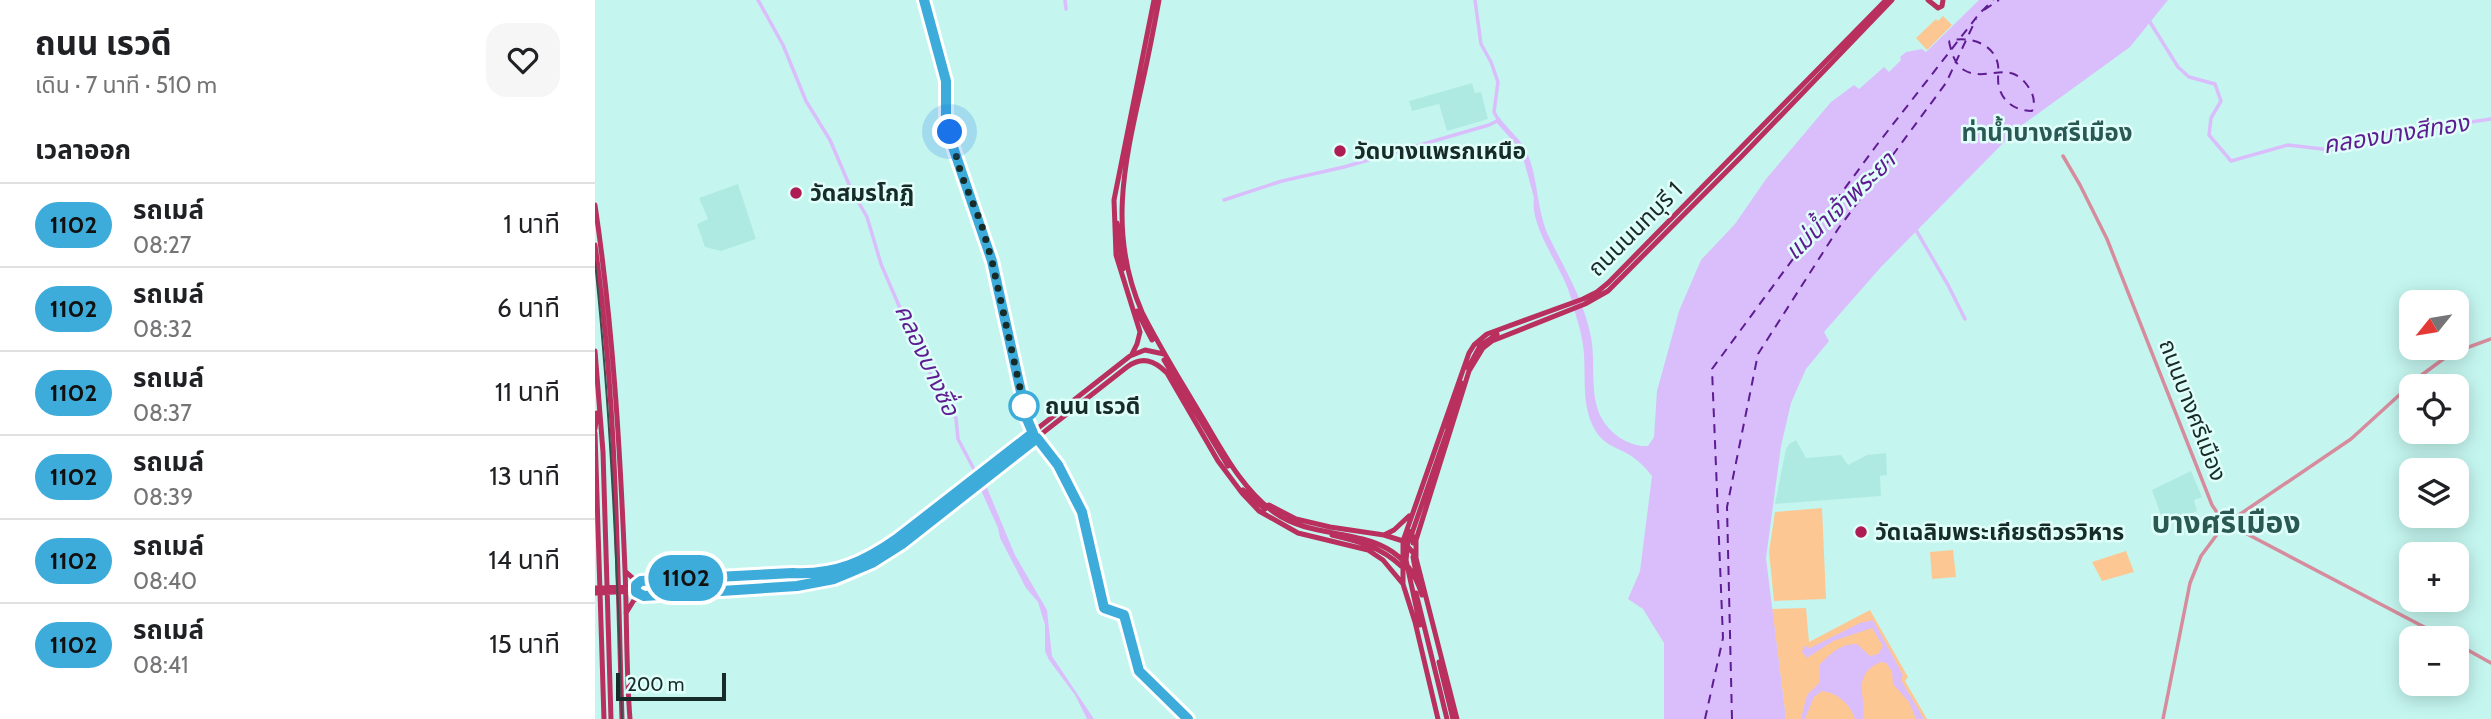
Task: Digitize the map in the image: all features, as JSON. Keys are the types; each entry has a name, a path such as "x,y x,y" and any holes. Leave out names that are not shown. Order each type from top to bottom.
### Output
{"main road":[{"path":"1150,329 1149,340 1144,339 1116,255 1113,219 1118,175 1157,0"},
{"path":"1157,0 1123,183 1122,243 1132,289 1150,329 1230,463 1257,500"},
{"name":"ถนนนนทบุรี 1","path":"1584,302 1608,283 1886,0"},
{"name":"ถนนนนทบุรี 1","path":"1443,719 1403,584 1404,544 1413,511 1469,353 1487,334 1570,307 1608,291 1892,0"},
{"path":"1928,0 1938,9 1943,0"},
{"path":"1118,175 1117,230 1129,292 1142,323 1223,459 1257,500 1296,519 1381,535 1404,544 1416,558"},
{"path":"595,205 613,359 625,572 628,698 626,719"},
{"path":"595,245 613,359"},
{"name":"ถนนนนทบุรี 1","path":"1455,719 1416,558 1416,540 1464,382 1479,354 1492,341 1570,307"},
{"path":"604,312 626,719"},
{"path":"1455,719 1418,582 1413,559 1412,533 1473,355 1479,346 1509,327"},
{"path":"1131,356 1140,332"},
{"path":"595,351 603,452 606,719"},
{"path":"626,612 634,600 644,596 783,587 819,582 851,572 887,555 973,488 984,475 1131,356 1139,351 1164,354"},
{"path":"1035,435 1132,363 1153,356 1151,351"},
{"path":"1147,360 1156,363 1167,373 1233,481 1259,511 1282,526 1314,538 1368,550 1377,551 1382,548 1381,535"},
{"path":"1443,719 1406,560 1408,533 1464,382"},
{"path":"599,400 595,431 606,719"},
{"path":"780,581 849,566 884,549 969,482 984,475"},
{"path":"1233,481 1282,521 1300,528 1376,542 1398,557 1418,582"},
{"path":"1381,535 1394,530 1413,511"},
{"name":"ถนนนนทบุรี 1","path":"1404,544 1412,540 1423,516"},
{"path":"1323,532 1369,545 1393,558 1404,569 1414,587 1443,719"},
{"path":"1374,554 1387,559 1404,544"},
{"path":"1368,550 1395,572 1403,584"},
{"path":"595,577 600,567"},
{"path":"625,572 641,581 815,574"},
{"path":"641,581 635,588 639,595 644,596"},
{"path":"595,591 780,581 819,582"},
{"path":"595,605 601,617"},
{"path":"1415,622 1422,612 1428,612 1431,617"}],"street":[{"path":"924,0 946,81 946,115 953,147 992,261 1027,419 1035,435 1058,465 1082,512 1103,604 1107,610 1121,613 1126,618 1141,674 1188,719"},
{"name":"ถนนบางศรีเมือง","path":"2063,156 2106,237 2214,510 2226,523 2422,626"},
{"path":"2163,719 2194,571 2209,544 2226,523 2347,442 2419,377 2450,354 2491,339"},
{"path":"2469,651 2491,663"}],"shaded area":[{"path":"1943,16 1952,25 1927,50 1916,38"},
{"path":"1472,83 1475,93 1481,92 1488,119 1447,131 1439,104 1412,111 1409,101"},
{"path":"738,184 756,239 721,251 705,247 697,224 708,219 699,198"},
{"path":"1796,440 1806,458 1841,455 1848,465 1867,455 1886,453 1887,475 1880,476 1881,496 1775,504 1786,449"},
{"path":"2191,471 2202,497 2194,500 2197,511 2164,524 2152,490"},
{"path":"1822,508 1826,599 1774,601 1769,552 1775,512"},
{"path":"1953,550 1956,577 1932,579 1930,552"},
{"path":"2126,551 2134,572 2102,581 2092,562"},
{"path":"1806,608 1809,642 1870,610 1908,677 1905,681 1927,719 1786,719 1772,609"}],"water":[{"name":"แม่น้ำเจ้าพระยา","path":"1979,0 2168,0 2130,47 2018,128 1881,267 1824,332 1829,341 1806,369 1791,403 1781,446 1766,558 1786,719 1664,719 1664,643 1643,609 1628,599 1640,571 1652,476 1635,458 1602,439 1590,420 1582,339 1571,298 1541,234 1521,150 1495,121 1499,117 1526,150 1545,228 1584,311 1591,337 1595,398 1601,417 1609,429 1621,438 1648,446 1654,437 1657,391 1679,311 1701,260 1735,224 1766,179 1831,102 1854,85 1859,89 1884,67 1889,72 1906,52 1922,49 1926,52"},
{"path":"985,483 1015,555 1047,610 1052,656 1094,719 1087,719 1075,695 1049,660 1045,651 1045,625 1038,602 1026,588 1000,538 980,488"},
{"path":"1873,620 1903,675 1901,680 1924,719 1916,719 1909,702 1893,684 1892,671 1886,663 1881,662 1871,667 1863,680 1863,719 1855,719 1843,700 1822,691 1814,697 1805,719 1801,719 1807,695 1820,682 1820,664 1828,656 1851,644 1857,644 1870,656 1878,654 1883,646 1872,628 1833,641 1807,658 1802,652 1804,646 1810,648 1860,623"}],"waterway":[{"name":"คลองบางซื่อ","path":"758,0 783,45 806,101 830,140 851,189 867,217 881,264 915,343 946,405 956,418 958,439 977,475"},
{"path":"1065,0 1066,9"},
{"path":"1475,0 1481,44 1498,82 1494,112 1499,121"},
{"name":"คลองบางสีทอง","path":"2148,19 2178,67 2189,77 2215,84 2221,101 2211,118 2209,135 2231,161 2288,145 2331,150 2350,140 2491,119"},
{"path":"1224,200 1282,181 1344,167 1497,121"},
{"path":"1916,230 1965,319"}],"ferry route":[{"path":"1705,719 1723,638 1712,369 1876,146 1979,14 1993,0"},
{"path":"1984,10 1999,0"},
{"path":"1732,719 1727,507 1758,354 1838,229 1946,83 1976,19"},
{"path":"1949,41 1955,61 1964,70 1980,74 1997,73 2005,72 2020,77 2032,94 2032,111 2016,108 2004,98 1998,84 1998,79 1998,76 1998,73 1998,70 1998,65 1991,51 1979,42 1971,40 1949,41"}],"railway":[{"path":"595,262 609,433 622,719"}],"bus line":[{"name":"1102","path":"924,0 946,81 946,115 953,147 992,261 1027,419 1033,433 884,549 849,566 815,574 641,581 636,585 636,592 644,596 797,586 834,579 887,555 1037,438 1058,465 1082,512 1104,608 1124,615 1139,671 1188,719"}],"place":[{"name":"วัดบางแพรกเหนือ","path":"1340,151"},
{"name":"วัดสมรโกฏิ","path":"796,193"},
{"name":"ถนน เรวดี","path":"1024,406"},
{"name":"วัดเฉลิมพระเกียรติวรวิหาร","path":"1861,532"}],"district":[{"name":"ท่าน้ำบางศรีเมือง","path":"2047,133"},
{"name":"บางศรีเมือง","path":"2226,523"}],"route":[{"path":"950,132 961,174 981,223 992,261 1024,406"}]}
